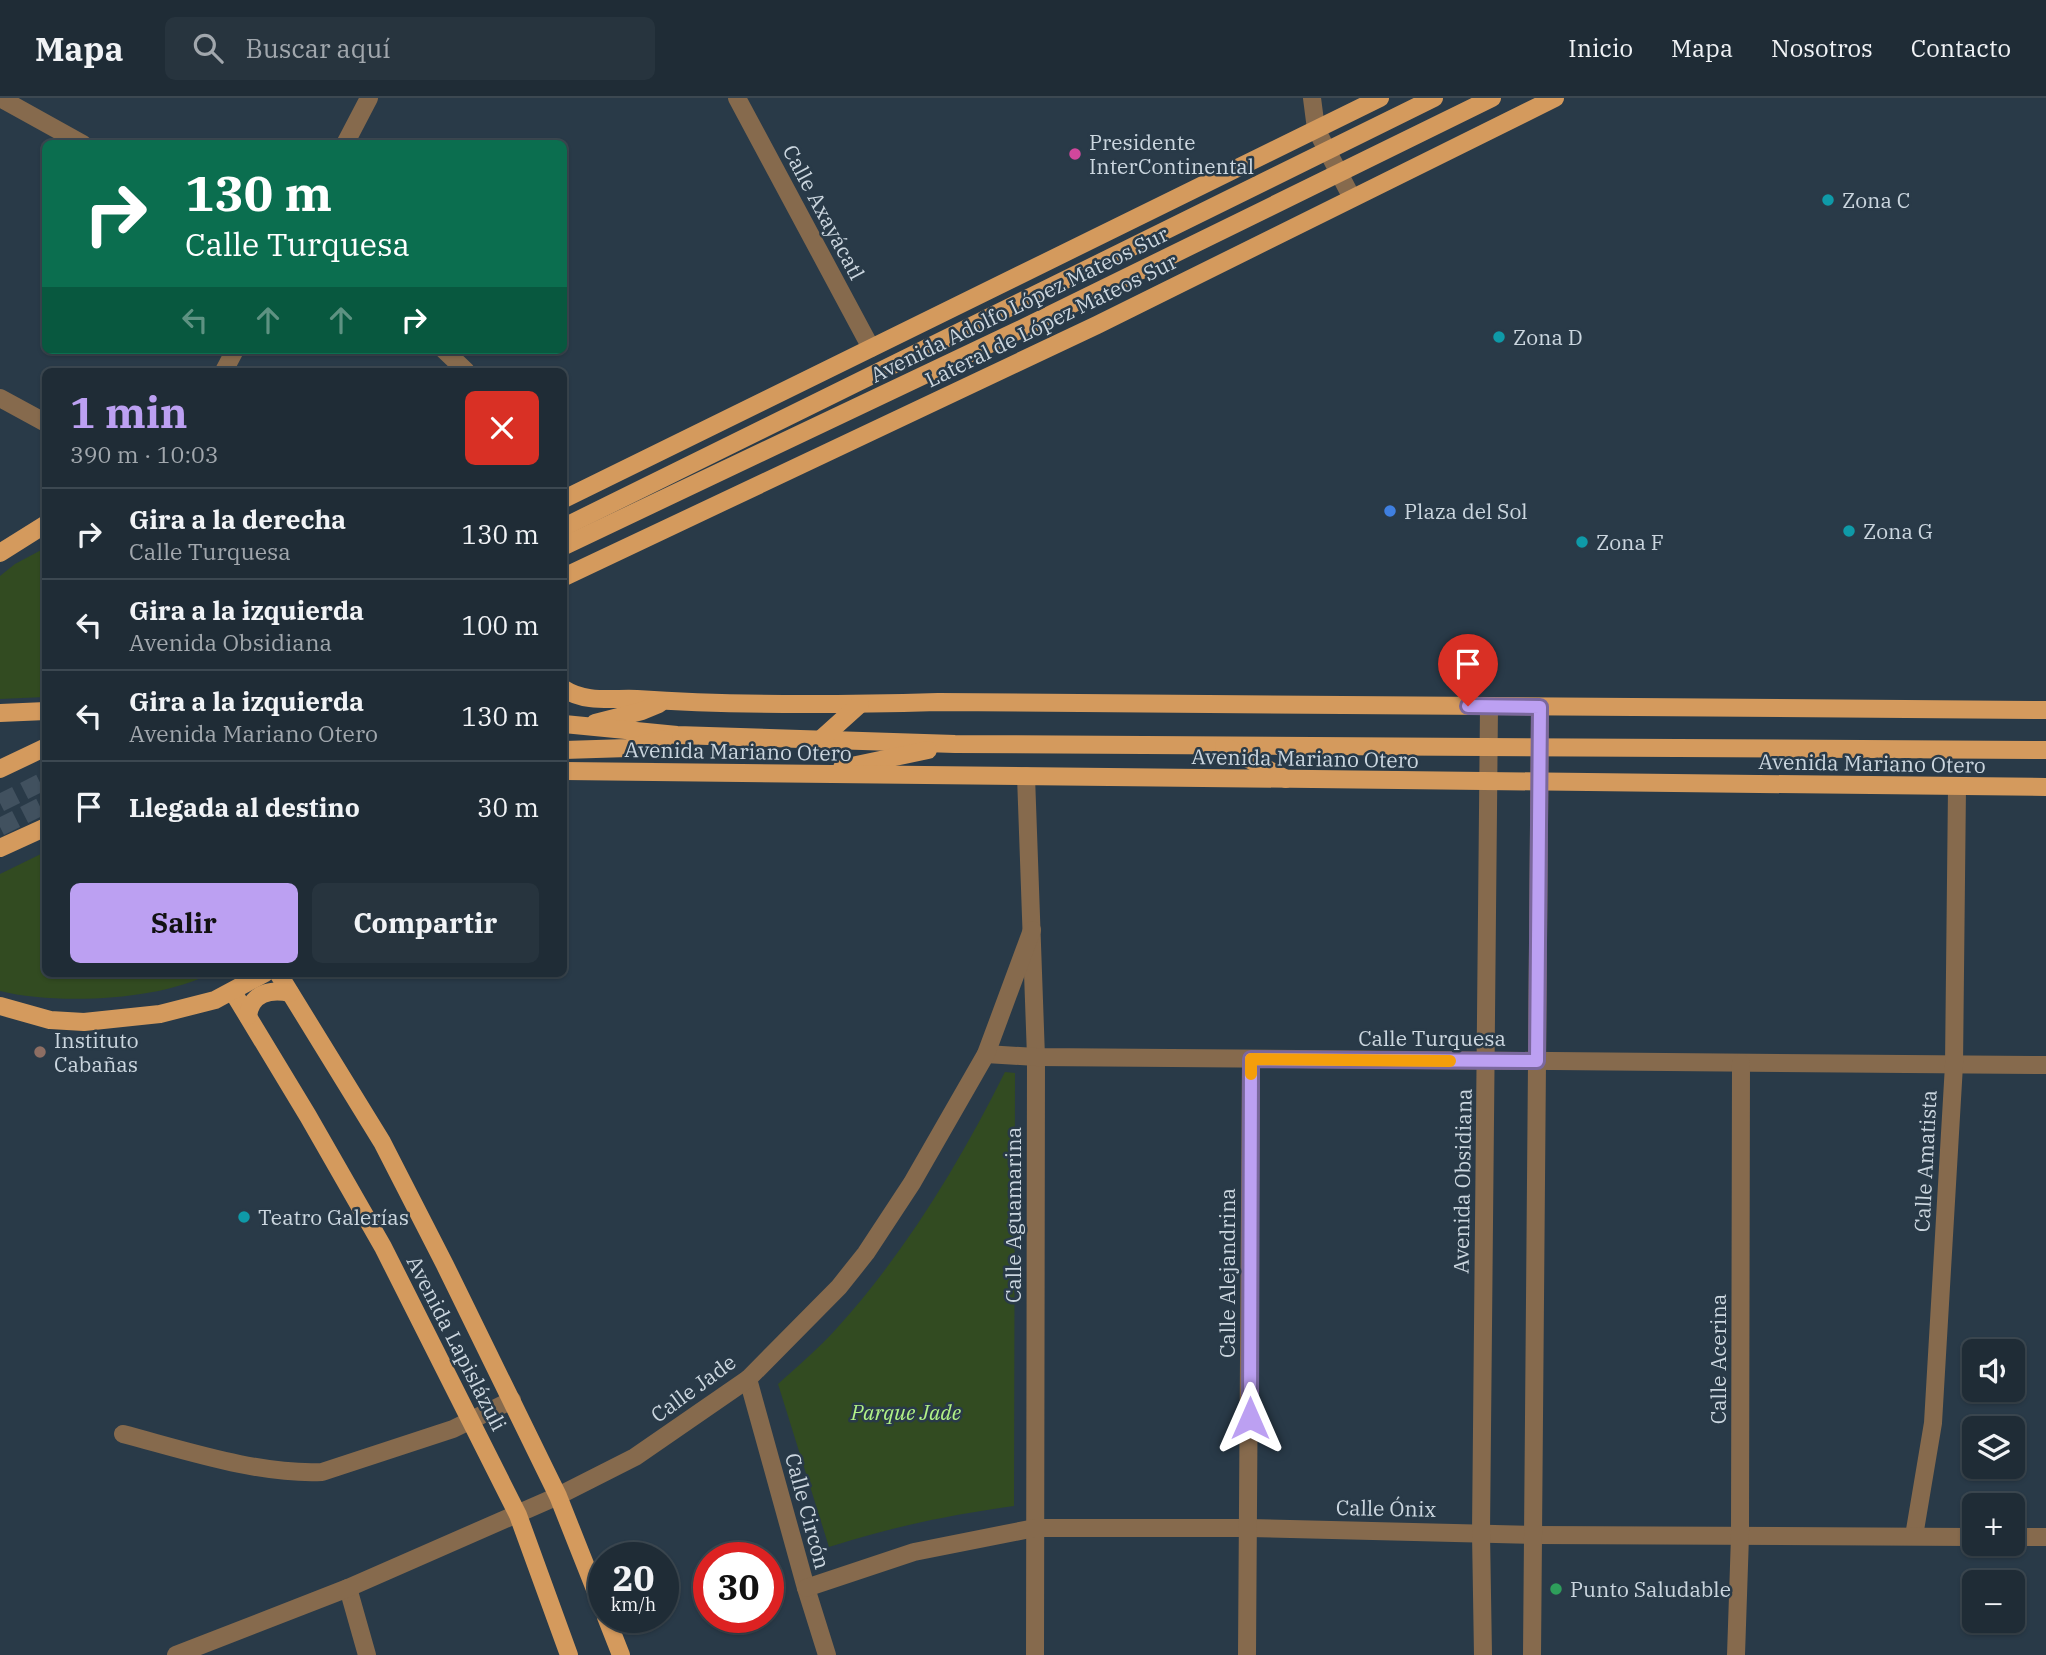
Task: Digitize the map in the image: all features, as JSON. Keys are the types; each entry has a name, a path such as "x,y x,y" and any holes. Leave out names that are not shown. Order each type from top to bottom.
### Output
{"main road":[{"path":"567,498 1380,98"},
{"name":"Avenida Adolfo López Mateos Sur","path":"567,526 1434,98"},
{"name":"Avenida Adolfo López Mateos Sur","path":"567,545 1017,331 1492,98"},
{"name":"Lateral de López Mateos Sur","path":"567,576 1097,325 1555,98"},
{"path":"0,552 42,526"},
{"path":"567,690 588,698 662,702 2046,710"},
{"path":"572,725 642,711 662,702"},
{"path":"820,740 860,704"},
{"path":"0,713 42,711"},
{"name":"Avenida Mariano Otero","path":"572,725 677,735 955,744 2046,750"},
{"name":"Avenida Mariano Otero","path":"567,750 628,748 677,735"},
{"path":"808,775 955,744"},
{"path":"1222,745 1289,781"},
{"path":"0,769 42,749"},
{"name":"Avenida Mariano Otero","path":"567,771 1289,781 2046,787"},
{"path":"0,848 42,829"},
{"path":"0,1006 50,1020 84,1023 160,1014 215,1000 258,977"},
{"name":"Avenida Lapislázuli","path":"280,977 382,1142 558,1496 588,1572"},
{"path":"248,1016 256,999 266,992 276,990 290,993"},
{"name":"Avenida Lapislázuli","path":"233,992 376,1235 471,1420 518,1515 569,1655"},
{"name":"Avenida Lapislázuli","path":"612,1633 621,1655"}],"street":[{"path":"0,98 76,140"},
{"path":"347,140 369,98"},
{"name":"Calle Axayácatl","path":"737,98 871,348"},
{"path":"1312,98 1316,129 1352,198"},
{"path":"448,354 463,368"},
{"path":"0,398 42,421"},
{"name":"Avenida Obsidiana","path":"1483,1655 1481,1533 1489,706"},
{"path":"1532,1655 1540,707"},
{"name":"Calle Aguamarina","path":"1026,776 1036,1058 1035,1655"},
{"name":"Calle Amatista","path":"1914,1536 1933,1423 1954,1065 1957,787"},
{"name":"Calle Jade","path":"176,1655 348,1588 558,1496 635,1457 748,1379 800,1328 866,1253 912,1183 986,1054 1032,930"},
{"name":"Calle Turquesa","path":"986,1054 1036,1058 2046,1065"},
{"name":"Calle Alejandrina","path":"1247,1655 1251,1059"},
{"name":"Calle Acerina","path":"1736,1655 1740,1536 1741,1063"},
{"name":"Calle Circón","path":"748,1379 827,1655"},
{"path":"123,1434 228,1461 322,1472 453,1429 512,1400"},
{"name":"Calle Ónix","path":"806,1588 914,1552 1035,1528 1249,1528 1534,1535 1962,1536"},
{"path":"2025,1537 2046,1537"},
{"path":"348,1588 367,1655"}],"green space":[{"path":"42,550 42,697 0,699 0,576 15,564"},
{"path":"42,853 42,977 202,977 164,990 107,998 49,998 0,991 0,874"},
{"name":"Parque Jade","path":"1005,1072 1015,1073 1014,1506 920,1522 829,1547 778,1384 830,1335 886,1269 950,1173"}],"tunnel":[{"path":"0,803 42,782"},
{"path":"0,827 42,806"}],"slow traffic":[{"path":"1251,1074 1251,1059 1450,1061"}],"place":[{"name":"Presidente InterContinental","path":"1075,154"},
{"name":"Zona C","path":"1828,200"},
{"name":"Zona D","path":"1499,337"},
{"name":"Plaza del Sol","path":"1390,511"},
{"name":"Zona G","path":"1849,531"},
{"name":"Zona F","path":"1582,542"},
{"name":"Instituto Cabañas","path":"40,1052"},
{"name":"Teatro Galerías","path":"244,1217"},
{"name":"Punto Saludable","path":"1556,1589"}],"route":[{"path":"1250,1418 1251,1059 1537,1061 1540,707 1468,706"}]}
